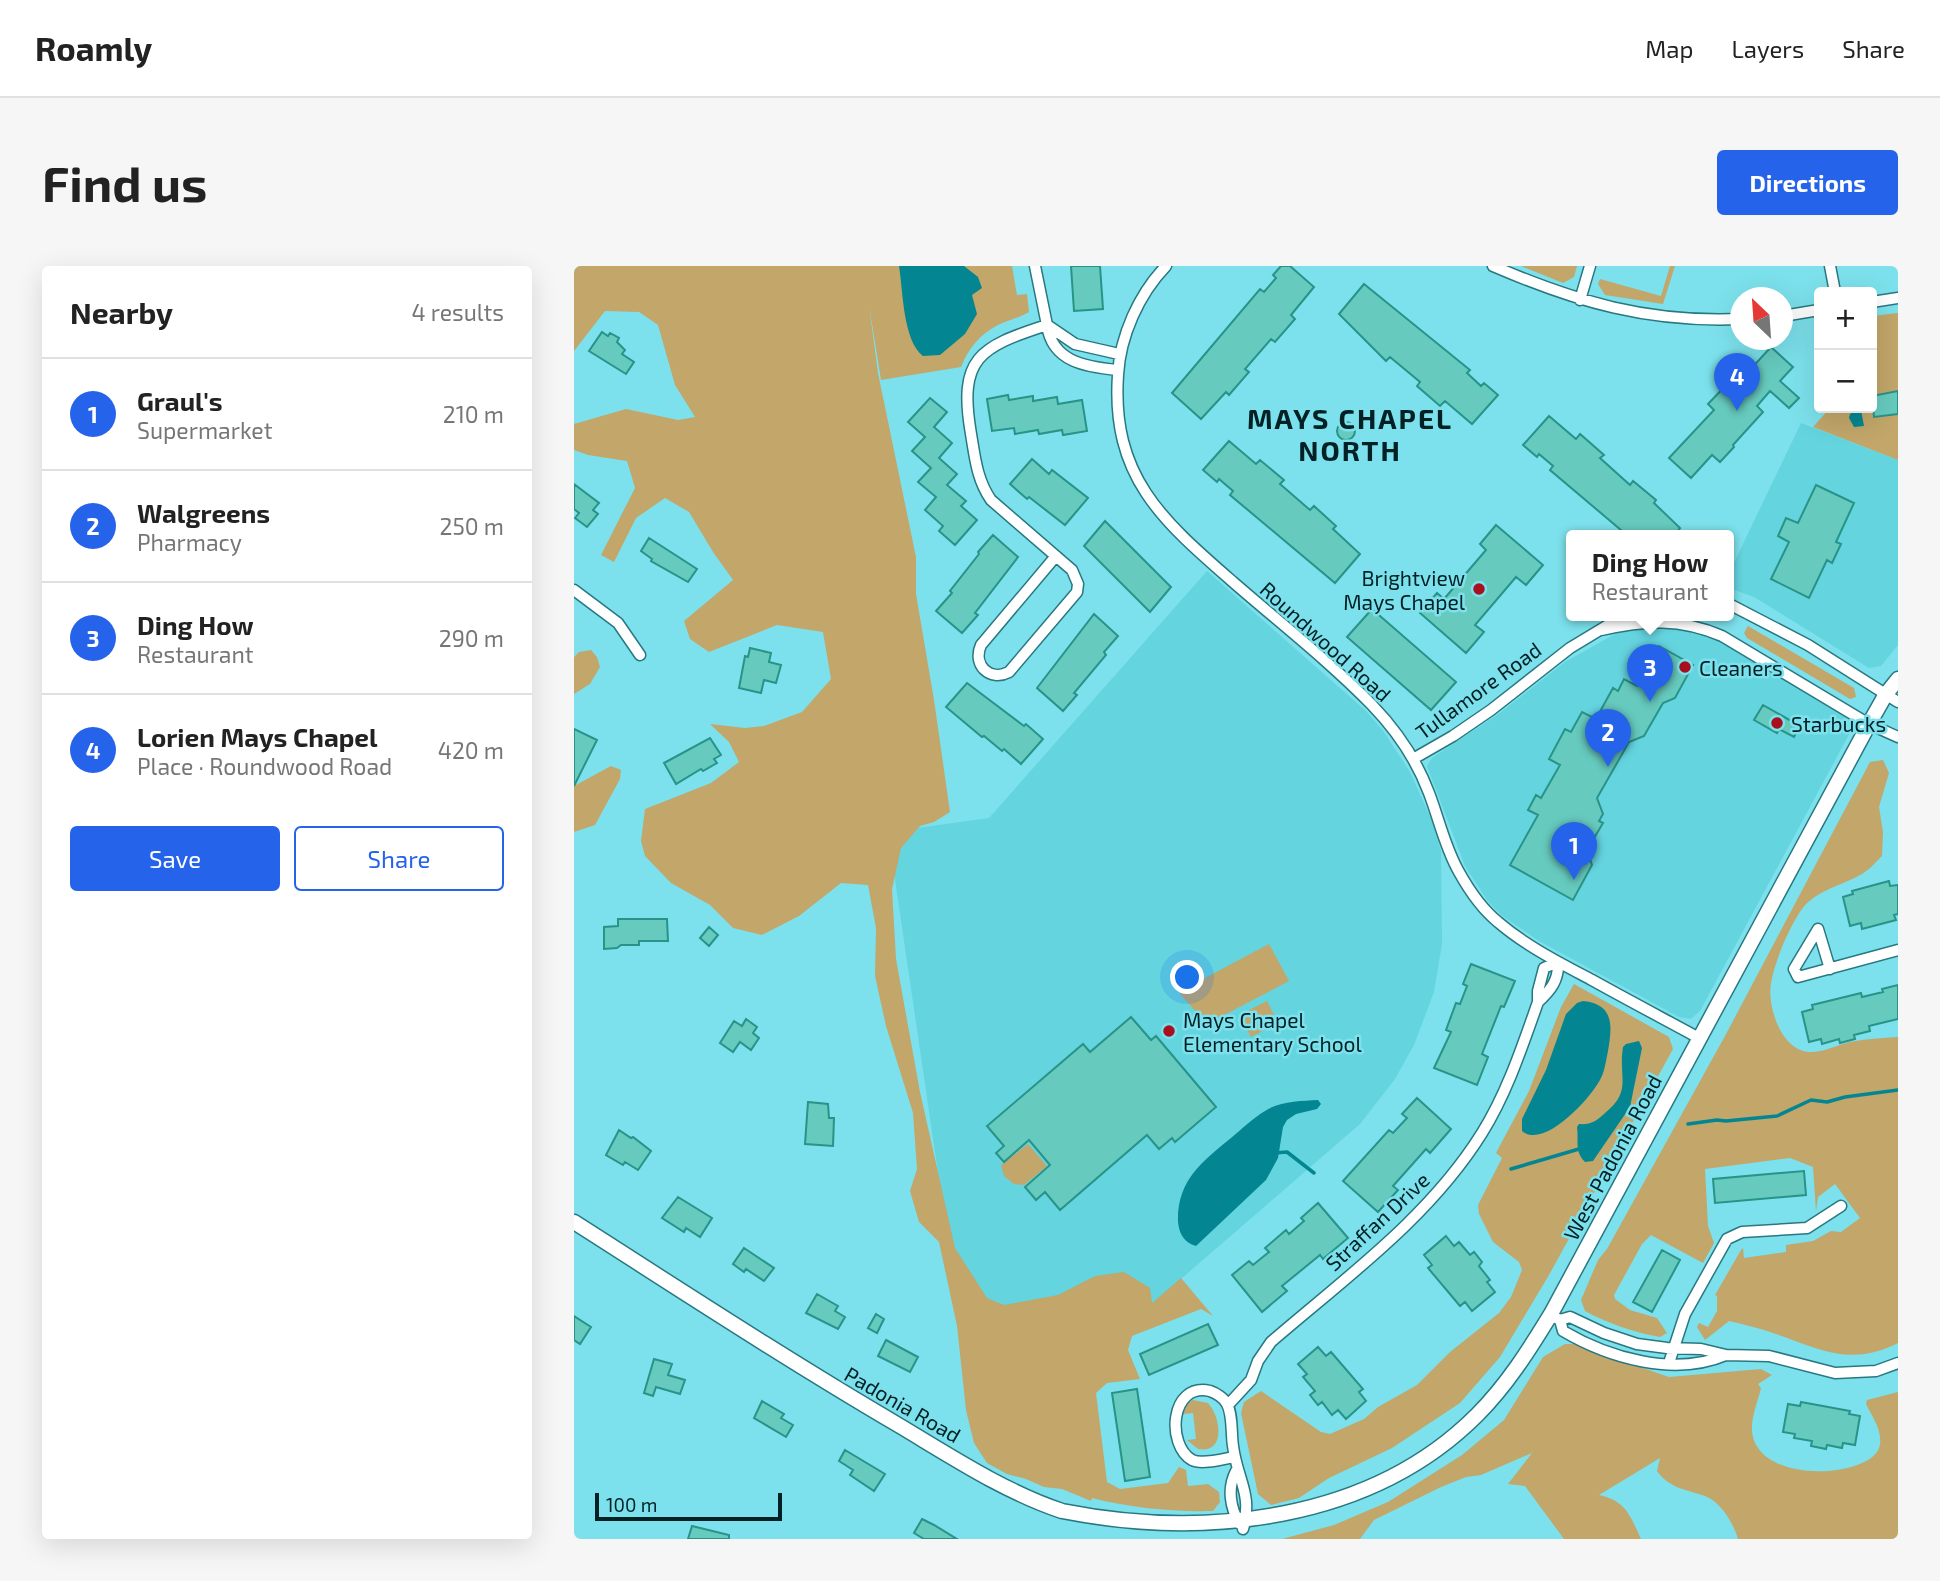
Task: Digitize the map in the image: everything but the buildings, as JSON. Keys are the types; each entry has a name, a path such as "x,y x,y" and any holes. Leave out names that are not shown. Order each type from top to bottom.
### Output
{"main road":[{"name":"West Padonia Road","path":"1244,1534 1342,1504 1401,1474 1430,1455 1493,1398 1555,1318 1699,1038 1869,724 1892,698 1898,679"},
{"name":"Padonia Road","path":"574,1222 812,1375 1034,1502 1066,1513 1138,1529 1244,1534"}],"street":[{"path":"1035,266 1049,340 1063,355 1085,365 1118,370"},
{"name":"Roundwood Road","path":"1166,266 1141,302 1119,354 1117,409 1121,434 1137,479 1151,503 1180,536 1373,706 1413,759 1428,790 1448,849 1469,890 1496,921 1558,962 1699,1038"},
{"path":"1493,266 1550,291 1627,312 1670,318 1730,319"},
{"path":"1580,300 1590,266"},
{"path":"1830,266 1834,287"},
{"path":"1877,301 1898,298"},
{"path":"1793,314 1814,311"},
{"path":"1047,325 1075,344 1119,354"},
{"path":"1047,325 1004,339 982,355 970,374 966,407 978,476 983,489 991,500 1056,556 1072,570 1076,576 1077,592 1009,672 995,676 988,674 983,670 978,656 981,645 1056,556"},
{"path":"574,590 618,623 640,655"},
{"path":"1734,607 1808,645 1892,698"},
{"name":"Tullamore Road","path":"1413,759 1453,736 1570,648 1615,621"},
{"name":"Tullamore Road","path":"1601,629 1624,624 1666,621 1703,628 1722,636 1869,724 1898,737"},
{"path":"1830,968 1898,950"},
{"name":"Straffan Drive","path":"1228,1405 1251,1380 1258,1361 1271,1342 1397,1233 1444,1184 1482,1134 1518,1057 1538,1002 1550,992 1559,975 1558,962"},
{"path":"1669,1363 1685,1314 1727,1239 1742,1232 1807,1228 1841,1206"},
{"path":"1726,1355 1704,1363 1637,1361 1612,1354 1563,1331 1555,1318 1570,1317 1637,1344 1701,1349 1726,1355 1769,1356 1835,1373 1876,1371 1898,1363"},
{"path":"1234,1457 1199,1462 1191,1460 1178,1441 1175,1414 1181,1401 1188,1395 1200,1390 1208,1391 1216,1393 1228,1405 1236,1471 1243,1480 1248,1511 1244,1534"}],"shaded area":[{"path":"574,266 1012,266 1017,295 1027,294 1029,312 998,325 980,337 961,367 881,380 869,305 878,373 916,557 916,594 950,812 934,822 920,826 901,848 892,889 896,959 920,1092 955,1248 987,1298 1004,1305 1058,1295 1095,1276 1124,1272 1150,1288 1152,1303 1181,1278 1213,1316 1201,1309 1132,1336 1128,1350 1140,1379 1107,1383 1096,1393 1107,1482 1120,1489 1168,1483 1179,1467 1186,1470 1188,1486 1208,1484 1219,1492 1220,1502 1213,1511 1152,1509 1092,1498 1091,1501 1062,1489 1044,1487 1007,1474 987,1463 974,1443 966,1410 957,1326 939,1242 919,1222 910,1191 917,1169 913,1113 886,1026 875,976 876,928 868,885 841,883 799,916 762,935 733,928 710,905 671,883 645,856 641,841 645,809 711,783 739,762 729,742 710,724 745,728 764,726 802,712 831,679 823,632 777,625 709,652 690,639 684,621 733,580 689,512 665,498 636,518 614,562 601,555 635,488 627,461 574,450 574,424 626,409 678,420 695,417 675,385 658,325 639,312 605,311 574,351"},
{"path":"899,266 964,266 978,277 982,288 972,295 977,314 965,334 940,355 923,356 911,339"},
{"path":"1521,266 1577,266 1574,277 1563,283"},
{"path":"1670,266 1675,266 1663,304 1605,295 1598,284 1600,279 1661,296"},
{"path":"1898,313 1898,460 1813,427 1826,413 1877,413 1877,315"},
{"path":"1862,413 1864,426 1854,427 1849,418 1850,414"},
{"path":"1801,423 1898,460 1898,645 1881,666 1869,668 1754,597 1734,590 1734,563"},
{"name":"Mays Chapel Elementary School","path":"1207,571 1366,711 1384,732 1410,772 1432,821 1441,851 1442,944 1434,992 1414,1045 1395,1079 1360,1124 1137,1317 987,1459 937,1166 888,832 989,818"},
{"path":"1667,626 1703,632 1739,652 1849,718 1852,729 1700,1011 1691,1019 1679,1017 1539,941 1501,915 1487,900 1465,866 1427,766 1432,758 1497,715 1565,662 1613,635 1631,629"},
{"path":"1748,626 1854,688 1856,697 1850,699 1747,638 1744,633"},
{"path":"591,650 600,667 590,684 574,694 574,657 579,652"},
{"path":"1883,760 1889,773 1879,807 1883,832 1882,856 1865,872 1822,892 1802,909 1779,955 1770,993 1774,1015 1783,1035 1798,1049 1813,1052 1850,1042 1898,1037 1898,1343 1880,1351 1847,1355 1729,1321 1705,1340 1697,1327 1699,1323 1708,1327 1717,1311 1715,1295 1743,1248 1744,1258 1786,1252 1786,1245 1813,1241 1831,1231 1841,1232 1860,1218 1835,1184 1818,1197 1816,1211 1813,1167 1790,1158 1705,1169 1708,1226 1714,1243 1703,1263 1651,1235 1642,1244 1614,1295 1615,1299 1630,1310 1657,1318 1667,1333 1660,1337 1640,1333 1585,1311 1581,1300 1598,1260 1607,1249 1725,1036 1870,762"},
{"path":"611,766 621,770 620,779 595,825 574,832 574,786"},
{"path":"1269,944 1289,981 1207,1024 1180,994 1188,987"},
{"path":"1574,984 1669,1037 1673,1049 1549,1275 1500,1357 1460,1403 1392,1448 1329,1478 1299,1498 1271,1505 1258,1494 1241,1413 1244,1402 1261,1391 1321,1432 1330,1434 1364,1419 1378,1407 1417,1385 1450,1352 1499,1313 1511,1297 1522,1270 1519,1262 1493,1242 1479,1214 1478,1205 1502,1158 1496,1153 1529,1091 1561,1007"},
{"path":"1267,1001 1278,1023 1251,1037 1239,1015"},
{"path":"1583,1001 1601,1007 1609,1018 1609,1042 1601,1078 1588,1097 1566,1119 1554,1128 1531,1135 1522,1131 1522,1119 1546,1070 1566,1014"},
{"path":"1639,1041 1642,1048 1630,1107 1593,1161 1585,1162 1578,1150 1577,1127 1598,1119 1613,1106 1623,1084 1623,1047"},
{"path":"1318,1100 1321,1104 1317,1109 1296,1114 1287,1120 1283,1127 1278,1158 1266,1180 1196,1246 1185,1240 1178,1222 1179,1207 1187,1183 1201,1164 1252,1120 1271,1108 1291,1102"},
{"path":"1028,1144 1047,1166 1024,1185 1014,1184 1004,1176 1001,1165"},
{"path":"1565,1344 1574,1344 1669,1377 1761,1369 1772,1375 1758,1384 1761,1388 1752,1431 1759,1449 1774,1461 1794,1469 1840,1470 1874,1456 1880,1444 1880,1434 1866,1404 1867,1400 1898,1392 1898,1539 1738,1539 1730,1520 1717,1503 1673,1485 1662,1477 1657,1471 1660,1458 1599,1495 1615,1501 1626,1510 1641,1539 1564,1539 1525,1486 1508,1484 1532,1453 1481,1475 1466,1477 1441,1487 1374,1520 1360,1539 1282,1539 1334,1525 1388,1502 1462,1455 1504,1420 1543,1357"},
{"path":"1193,1400 1208,1403 1216,1417 1217,1440 1207,1449 1198,1449 1187,1440 1196,1439 1193,1413 1183,1414 1186,1405"}],"waterway":[{"path":"1688,1124 1777,1116 1811,1100 1827,1102 1898,1090"},
{"path":"1511,1169 1579,1149"},
{"path":"1274,1153 1287,1152 1314,1173"}],"place":[{"name":"Lorien Mays Chapel","path":"1737,411"},
{"name":"Brightview Mays Chapel","path":"1479,589"},
{"name":"Cleaners","path":"1685,667"},
{"name":"Ding How","path":"1650,702"},
{"name":"Starbucks","path":"1777,723"},
{"name":"Walgreens","path":"1608,767"},
{"name":"Graul's","path":"1574,880"},
{"name":"Mays Chapel Elementary School","path":"1169,1031"}],"district":[{"name":"MAYS CHAPEL NORTH","path":"1350,434"}]}
